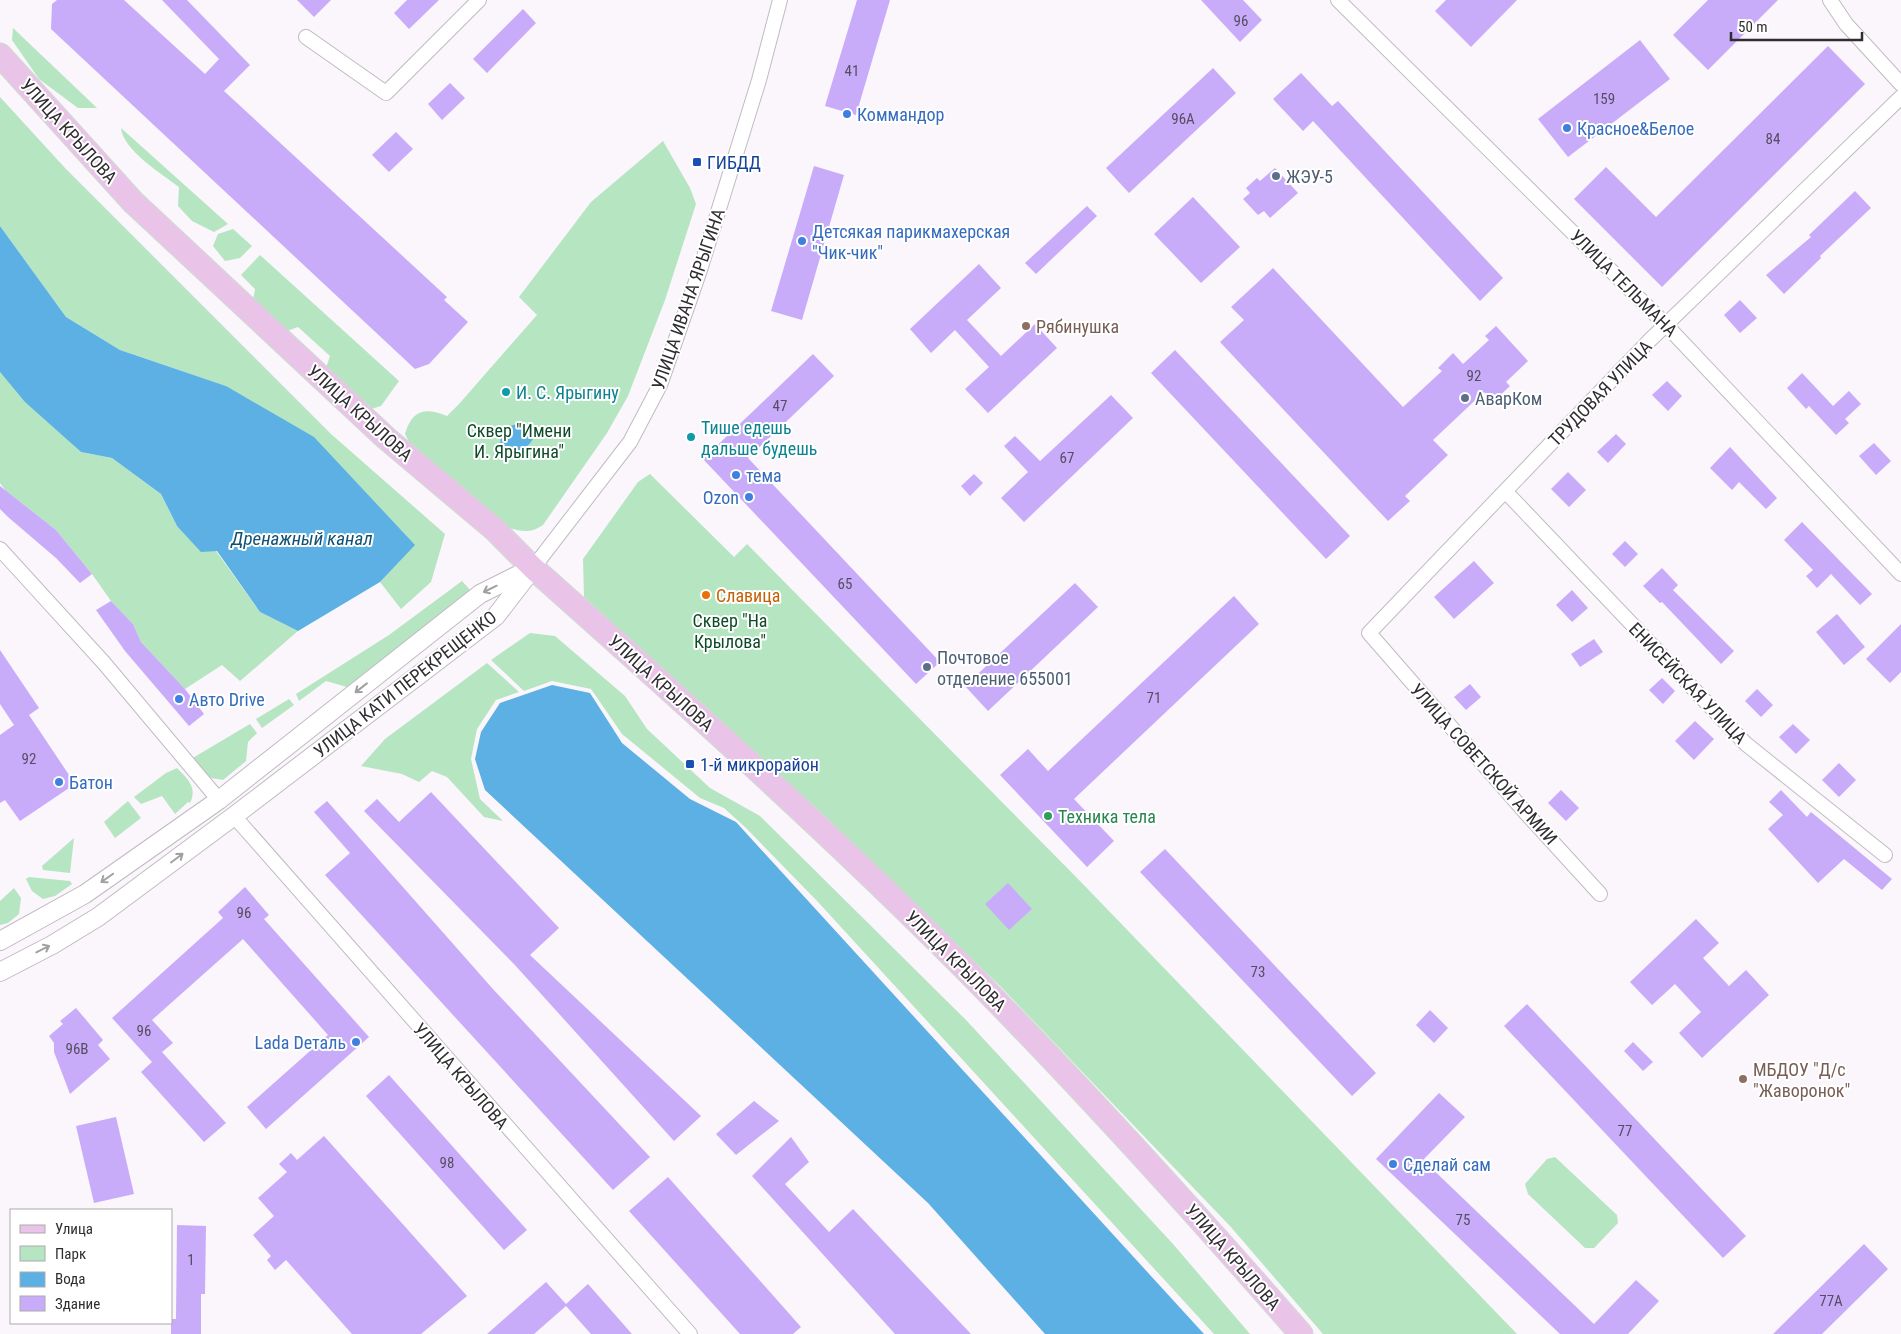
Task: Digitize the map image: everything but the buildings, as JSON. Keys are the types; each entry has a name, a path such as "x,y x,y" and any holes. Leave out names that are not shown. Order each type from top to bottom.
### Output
{"main road":[{"name":"УЛИЦА КРЫЛОВА","path":"0,55 133,202 386,438 494,529 533,568 812,821 959,963 1105,1115 1301,1334"}],"street":[{"path":"306,37 386,93 479,0"},
{"name":"УЛИЦА ИВАНА ЯРЫГИНА","path":"533,568 630,442 660,385 696,283 754,97 780,0"},
{"name":"УЛИЦА ТЕЛЬМАНА","path":"1338,0 1666,325 1901,574"},
{"path":"1830,0 1846,24 1901,84"},
{"name":"ТРУДОВАЯ УЛИЦА","path":"1369,633 1666,325 1901,97"},
{"name":"ЕНИСЕЙСКАЯ УЛИЦА","path":"1506,492 1746,744 1885,856"},
{"path":"0,549 104,663 219,800"},
{"name":"УЛИЦА КАТИ ПЕРЕКРЕЩЕНКО","path":"0,941 85,894 219,800 480,594 533,568"},
{"name":"УЛИЦА КАТИ ПЕРЕКРЕЩЕНКО","path":"0,972 52,945 98,917 234,816 496,616 533,568"},
{"name":"УЛИЦА СОВЕТСКОЙ АРМИИ","path":"1369,633 1525,812 1600,894"},
{"name":"УЛИЦА КРЫЛОВА","path":"234,816 690,1334"}],"green space":[{"path":"13,28 97,108 78,108 39,79 12,40"},
{"path":"0,97 65,168 331,434 445,534 431,582 401,609 380,582 414,544 226,386 120,350 66,317 0,226"},
{"path":"121,128 228,224 214,232 192,221 178,206 179,187 136,153 123,136"},
{"name":"Сквер \"Имени И. Ярыгина\"","path":"663,141 690,188 696,204 665,300 628,396 607,433 543,525 527,531 509,528 409,442 405,434 408,426 411,420 420,413 426,411 447,416 459,404 537,315 519,297 591,202"},
{"path":"233,229 252,246 240,258 225,261 213,246 218,234"},
{"path":"260,255 399,381 381,406 371,409 326,368 330,356 298,327 287,331 253,301 255,289 241,275"},
{"path":"0,372 26,402 81,452 112,458 161,494 177,526 216,551 260,612 298,631 240,681 222,665 185,689 141,642 133,624 111,601 92,574 56,530 5,490 0,483"},
{"name":"Сквер \"На Крылова\"","path":"650,474 734,557 747,544 1080,881 1517,1334 1323,1334 1230,1226 999,985 810,804 584,597 583,559 638,482"},
{"path":"462,581 471,591 347,687 326,681 299,701 296,694 389,635"},
{"path":"530,633 555,636 625,696 647,729 710,788 760,816 966,1020 1173,1244 1250,1334 1214,1334 818,902 724,808 700,798 622,734 591,689 552,681 524,691 491,660"},
{"path":"487,663 519,692 496,700 477,729 471,759 480,799 503,821 484,817 447,777 432,771 419,782 402,774 361,766 385,739"},
{"path":"289,699 294,705 262,728 256,719"},
{"path":"250,724 257,733 248,742 246,761 223,780 211,778 191,759"},
{"path":"177,768 190,784 193,793 190,803 188,802 175,814 162,796 141,804 134,797 166,773"},
{"path":"128,801 141,818 115,838 104,822"},
{"path":"74,838 70,873 43,870 42,866"},
{"path":"29,877 70,881 72,884 55,896 43,899 32,891 26,879"},
{"path":"14,888 21,898 19,914 8,923 0,925 0,901"},
{"path":"1555,1157 1617,1215 1618,1223 1594,1248 1585,1248 1528,1194 1525,1184 1547,1159"}],"water":[{"name":"Дренажный канал","path":"0,226 66,317 120,350 226,386 314,437 415,545 380,582 298,631 260,612 217,551 201,552 177,526 161,494 112,458 81,452 25,402 0,372"},
{"path":"521,423 533,439 530,443 518,451 509,450 500,445 502,428"},
{"path":"552,685 590,693 622,743 690,799 736,822 1204,1334 1045,1334 928,1203 485,790 475,759 481,732 500,703"}],"place":[{"name":"Коммандор","path":"847,114"},
{"name":"Красное&Белое","path":"1567,128"},
{"name":"ГИБДД","path":"697,162"},
{"name":"ЖЭУ-5","path":"1276,176"},
{"name":"Детсякая парикмахерская \"Чик-чик\"","path":"802,241"},
{"name":"Рябинушка","path":"1026,326"},
{"name":"И. С. Ярыгину","path":"506,392"},
{"name":"АварКом","path":"1465,398"},
{"name":"Тише едешь дальше будешь","path":"691,437"},
{"name":"тема","path":"736,475"},
{"name":"Ozon","path":"749,497"},
{"name":"Славица","path":"706,595"},
{"name":"Почтовое отделение 655001","path":"927,667"},
{"name":"Авто Drive","path":"179,699"},
{"name":"1-й микрорайон","path":"690,764"},
{"name":"Батон","path":"59,782"},
{"name":"Техника тела","path":"1048,816"},
{"name":"Lada Dеталь","path":"356,1042"},
{"name":"МБДОУ \"Д/с \"Жаворонок\"","path":"1743,1079"},
{"name":"Сделай сам","path":"1393,1164"}]}
